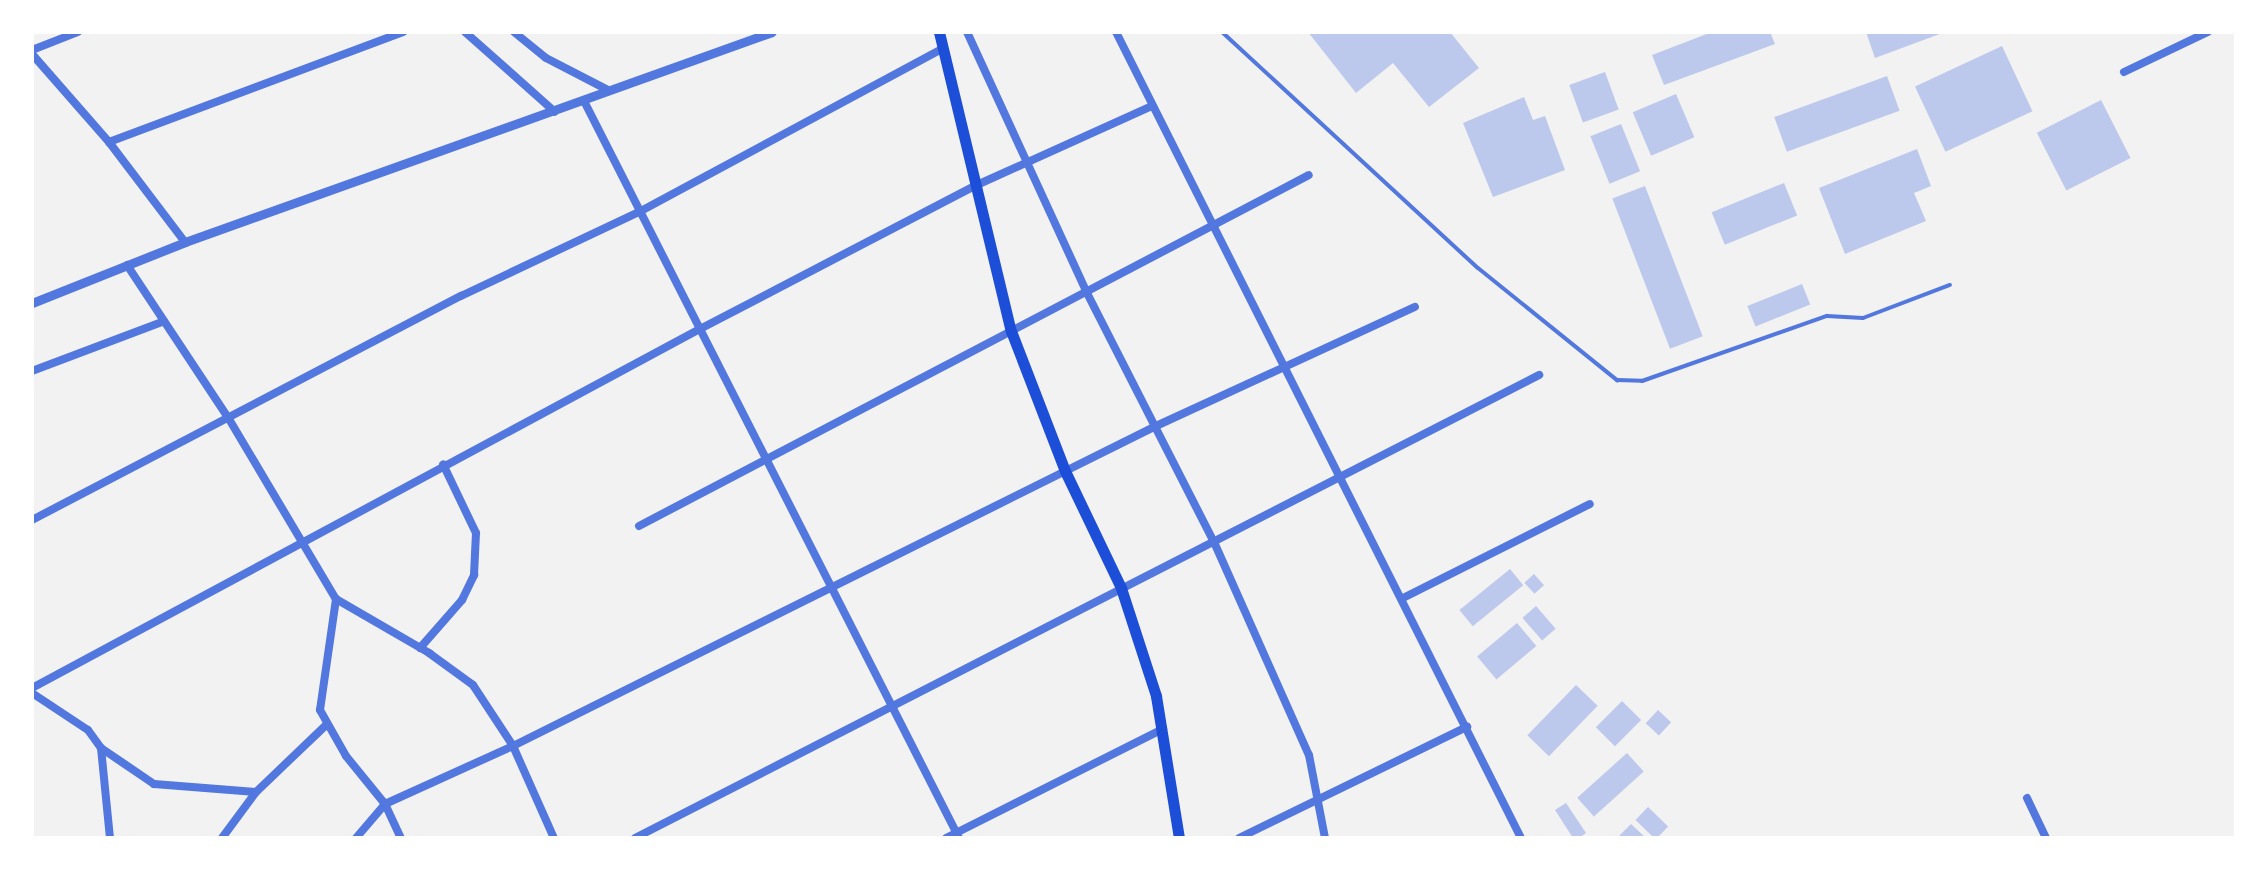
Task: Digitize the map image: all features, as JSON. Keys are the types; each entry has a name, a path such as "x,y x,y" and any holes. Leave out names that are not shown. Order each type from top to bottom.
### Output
{"main road":[{"path":"939,32 979,184 1011,331 1065,471 1121,588 1164,729 1179,838"}],"street":[{"path":"78,32 32,52 109,142 185,242"},
{"path":"109,142 403,32"},
{"path":"465,32 555,112"},
{"path":"514,32 546,58 608,90"},
{"path":"32,303 185,242 772,32"},
{"path":"967,32 1088,295 1214,542 1309,755 1321,798 1325,838"},
{"path":"1116,32 1521,838"},
{"path":"2124,72 2208,32"},
{"path":"32,520 461,296 639,212 944,48"},
{"path":"584,101 957,835"},
{"path":"256,792 154,784 101,748 88,730 32,690 443,464 698,330 979,184 1028,165 1152,106"},
{"path":"639,526 1011,331 1088,295 1309,175"},
{"path":"127,265 229,419 299,542 336,599 420,648 473,685 513,746 554,838"},
{"path":"356,838 385,804 513,746 1156,426 1415,307"},
{"path":"32,371 164,321"},
{"path":"635,838 893,709 1121,588 1539,375"},
{"path":"420,648 462,600 475,561 476,533 443,464"},
{"path":"1403,598 1590,504"},
{"path":"336,599 320,695 326,725 385,804 401,838"},
{"path":"222,838 256,792 326,725"},
{"path":"1239,838 1467,727"},
{"path":"946,838 1164,729"},
{"path":"101,748 110,838"},
{"path":"2027,798 2046,838"}],"lane":[{"path":"1222,32 1478,268 1617,380 1642,381 1827,316 1863,318 1950,285"}],"building":[{"path":"1308,32 1450,32 1479,68 1429,107 1393,63 1356,93"},
{"path":"1712,32 1770,32 1775,44 1664,85 1652,55"},
{"path":"1866,32 1945,32 1875,58"},
{"path":"2002,46 2032,111 1945,152 1915,87"},
{"path":"1605,72 1619,110 1583,123 1569,85"},
{"path":"1887,76 1900,111 1787,152 1774,117"},
{"path":"1676,94 1694,137 1651,156 1633,112"},
{"path":"1524,97 1533,120 1545,116 1565,170 1493,197 1463,123"},
{"path":"2101,100 2131,158 2066,191 2037,133"},
{"path":"1621,124 1640,171 1610,184 1590,136"},
{"path":"1917,149 1931,186 1914,193 1926,221 1845,254 1819,188"},
{"path":"1784,183 1797,215 1725,245 1712,212"},
{"path":"1645,186 1703,336 1670,349 1612,199"},
{"path":"1802,284 1810,304 1756,326 1747,306"},
{"path":"1510,569 1523,585 1473,626 1459,610"},
{"path":"1534,574 1544,585 1534,594 1524,583"},
{"path":"1536,606 1556,629 1542,640 1522,618"},
{"path":"1517,623 1536,646 1496,679 1477,656"},
{"path":"1576,685 1598,706 1549,756 1527,735"},
{"path":"1622,701 1641,720 1615,746 1596,727"},
{"path":"1658,710 1671,722 1659,735 1646,723"},
{"path":"1627,753 1644,772 1594,816 1577,798"},
{"path":"1566,803 1586,833 1579,838 1573,838 1555,810"},
{"path":"1648,807 1668,826 1654,838 1635,820"},
{"path":"1631,824 1646,838 1617,838"}]}
